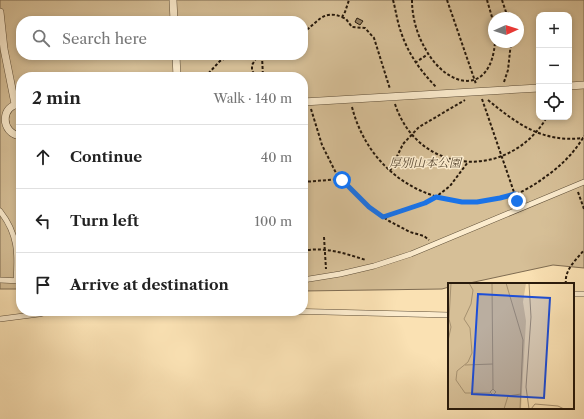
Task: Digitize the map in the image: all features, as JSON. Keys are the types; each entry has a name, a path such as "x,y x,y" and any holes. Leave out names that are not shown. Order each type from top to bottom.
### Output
{"street":[{"path":"173,0 174,16"},
{"path":"0,12 4,48 16,96"},
{"path":"176,60 177,72"},
{"path":"572,86 584,85"},
{"path":"308,102 536,88"},
{"path":"16,105 8,109 4,117 4,121 8,130 16,135"}],"lane":[{"path":"308,279 379,264 435,244 584,182"},
{"path":"0,211 14,234 16,253"},
{"path":"0,280 16,281"},
{"path":"308,312 448,315"},
{"path":"0,319 24,316"}],"path":[{"path":"342,16 349,0"},
{"path":"393,0 404,42 415,63 444,94"},
{"path":"412,0 414,21 428,54 448,75 464,82 471,81 482,76 492,61 494,48"},
{"path":"487,0 490,12"},
{"path":"502,0 506,12"},
{"path":"308,29 324,15 336,14 346,19 352,27 365,28 374,38 398,113 411,134 429,150 442,156 455,161 468,162 490,159 509,153 522,145 536,132 545,120"},
{"path":"501,90 508,70 510,48"},
{"path":"415,63 428,54"},
{"path":"210,72 222,60"},
{"path":"253,72 252,65 256,60"},
{"path":"262,60 263,72"},
{"path":"351,99 355,116 369,147 390,171 400,180 416,189 436,197 462,202 477,202 500,198 515,194 528,188 555,170 584,137"},
{"path":"490,101 525,127 536,132 568,138 584,137"},
{"path":"390,171 403,144 411,134 424,124 457,106"},
{"path":"308,107 322,145 337,175 369,207 383,217 410,232 424,236 435,244"},
{"path":"383,217 425,203 436,197 450,186 468,162"},
{"path":"308,182 342,180"},
{"path":"575,186 584,209"},
{"path":"515,194 517,201"},
{"path":"324,237 328,276"},
{"path":"308,251 325,250 339,252 379,264"},
{"path":"566,283 565,279 568,270 584,250"}],"green space":[{"name":"厚別山本公園","path":"0,0 584,0 584,268 553,265 470,283 448,283 448,287 442,289 308,291 308,72 16,72 16,289 0,289"}],"building":[{"path":"357,18 363,21 360,25 355,22"}],"route":[{"path":"342,180 369,207 383,217 425,203 436,197 462,202 477,202 515,194 517,201"}]}
